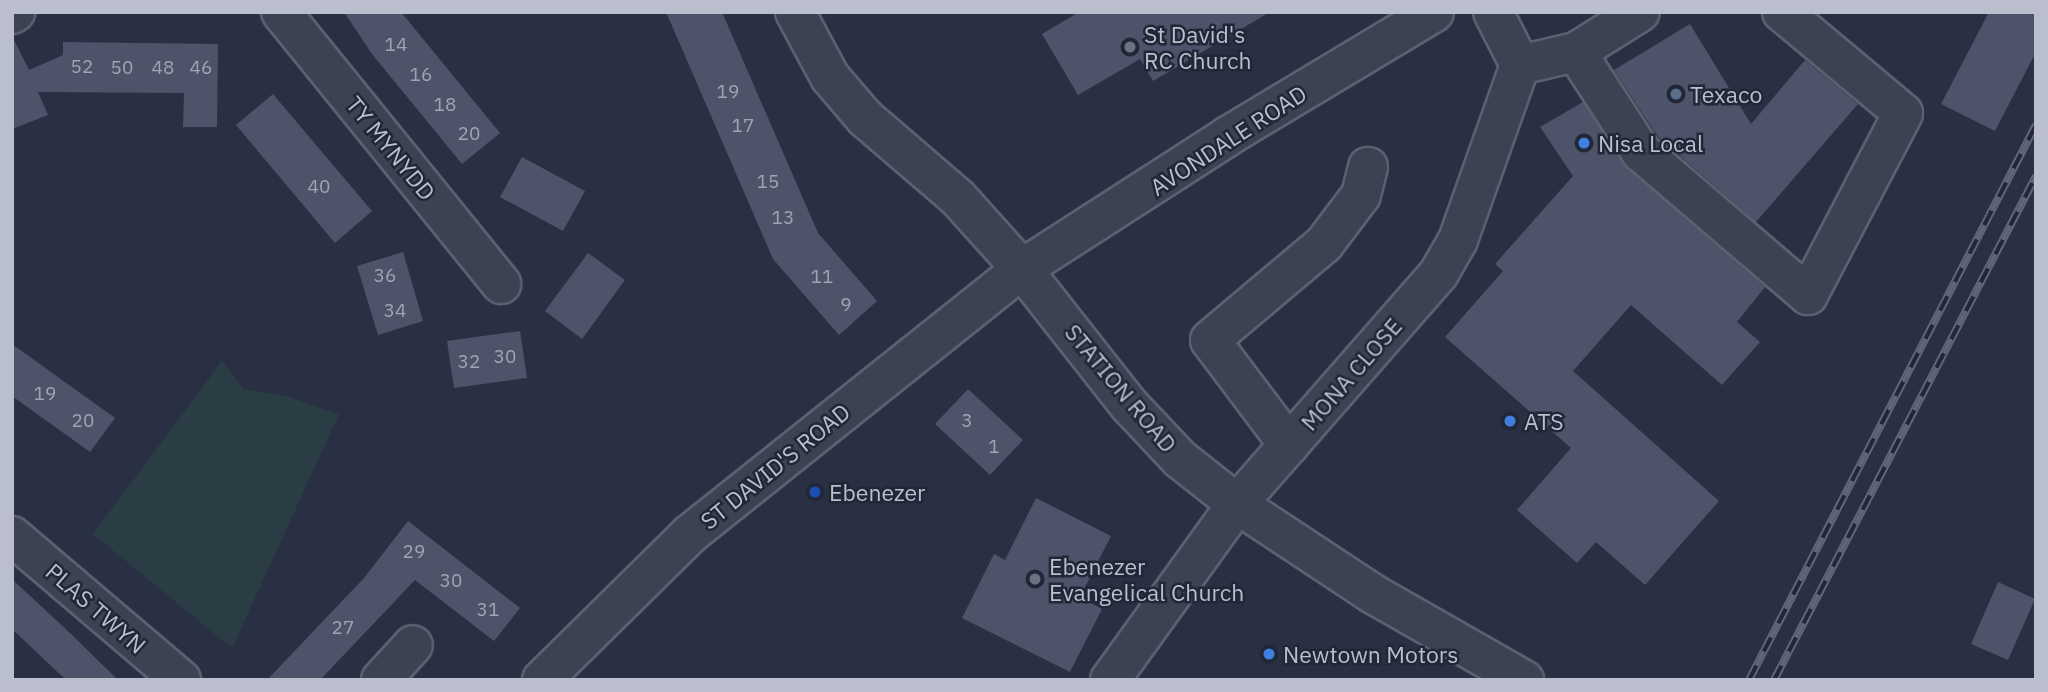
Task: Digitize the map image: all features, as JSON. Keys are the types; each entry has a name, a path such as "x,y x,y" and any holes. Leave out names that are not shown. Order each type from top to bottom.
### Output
{"street":[{"name":"TY MYNYDD","path":"281,12 501,284"},
{"name":"STATION ROAD","path":"795,12 830,77 865,118 958,198 1023,269 1130,406 1180,459 1237,504 1373,594 1524,680"},
{"name":"AVONDALE ROAD","path":"1023,269 1228,136 1434,12"},
{"path":"1493,12 1520,65 1576,52 1640,12"},
{"path":"1576,52 1640,152 1808,295 1903,113 1782,12"},
{"name":"MONA CLOSE","path":"1110,680 1237,504 1439,273 1458,240 1520,65"},
{"path":"1289,445 1210,340 1324,244 1361,194 1368,167"},
{"name":"ST DAVID'S ROAD","path":"542,680 691,534 1023,269"},
{"name":"PLAS TWYN","path":"12,536 181,680"},
{"path":"381,680 413,645"}],"shaded area":[{"path":"222,361 244,389 289,397 339,414 232,648 93,534"}],"building":[{"path":"344,12 401,12 500,133 462,164 372,54"},
{"path":"666,12 722,12 818,233 877,301 839,335 773,259"},
{"name":"St David's RC Church","path":"1079,12 1270,12 1153,81 1140,59 1078,95 1042,34"},
{"path":"1989,12 2036,12 2036,52 1995,131 1941,104"},
{"path":"1690,24 1751,124 1805,60 1858,104 1756,222 1658,137 1614,70"},
{"path":"12,36 29,70 63,55 63,42 218,44 217,127 183,127 184,93 38,92 48,115 12,129"},
{"path":"273,94 372,211 335,243 236,125"},
{"path":"1583,102 1627,168 1765,287 1737,322 1760,342 1722,385 1631,305 1573,371 1719,501 1645,585 1596,542 1577,563 1517,510 1571,448 1445,337 1503,271 1495,264 1573,176 1540,127"},
{"path":"522,157 585,191 563,231 500,197"},
{"path":"403,252 423,321 378,335 357,266"},
{"path":"588,253 625,280 582,339 545,311"},
{"path":"520,331 527,378 454,388 447,341"},
{"path":"12,344 115,418 90,452 12,396"},
{"path":"968,389 1023,440 990,475 935,424"},
{"name":"Ebenezer Evangelical Church","path":"1036,498 1111,536 1080,597 1102,609 1070,672 962,618 994,554 1005,560"},
{"path":"408,521 520,608 494,641 415,580 320,680 267,680 364,578"},
{"path":"12,579 118,680 66,680 12,629"},
{"path":"1998,582 2035,599 2008,660 1971,644"}],"railway":[{"path":"1749,680 2036,125"},
{"path":"1774,680 2036,176"}],"place":[{"name":"St David's RC Church","path":"1130,47"},
{"name":"Texaco","path":"1676,94"},
{"name":"Nisa Local","path":"1584,143"},
{"name":"ATS","path":"1510,421"},
{"name":"Ebenezer","path":"815,492"},
{"name":"Ebenezer Evangelical Church","path":"1035,579"},
{"name":"Newtown Motors","path":"1269,654"}]}
